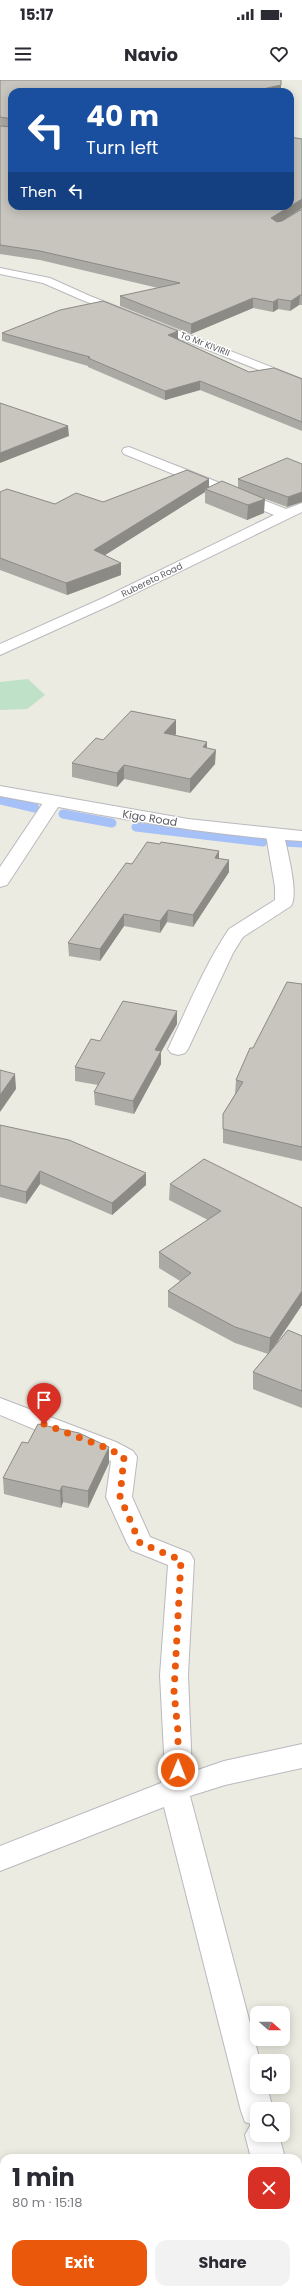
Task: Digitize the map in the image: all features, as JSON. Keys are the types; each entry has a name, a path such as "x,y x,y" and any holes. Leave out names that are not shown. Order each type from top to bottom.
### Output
{"street":[{"name":"To Mr KIVIRII","path":"0,272 46,280 86,298 302,382"},
{"path":"129,451 287,515"},
{"name":"Rubereto Road","path":"0,650 108,601 302,507"},
{"name":"Kigo Road","path":"0,791 150,819 275,835 302,836"},
{"path":"0,881 53,801"},
{"path":"178,1049 223,953 236,932 284,902 284,887 275,835"},
{"path":"0,1406 107,1448 124,1457 120,1497 140,1543 181,1560 174,1692 178,1732 178,1761 174,1790 255,2102"},
{"path":"0,1859 174,1790 224,1773 302,1756"},
{"path":"264,2142 267,2154"}],"green space":[{"path":"28,679 45,695 27,709 0,710 0,682"}],"building":[{"path":"0,80 281,80 281,85 267,88 8,88 8,118 0,117"},
{"path":"0,126 8,127 8,210 284,210 271,218 277,222 282,221 302,209 302,295 291,301 278,299 273,302 253,298 191,324 120,296 180,283 40,251 0,245"},
{"path":"294,138 302,139 302,199 294,204"},
{"path":"103,301 178,331 168,335 249,372 274,368 302,379 302,422 200,381 165,391 88,358 90,357 2,333 60,310"},
{"path":"0,403 68,426 0,453"},
{"path":"287,458 302,464 302,492 288,497 238,479"},
{"path":"187,470 209,479 94,550 121,563 66,583 0,558 0,492 7,489 55,504 76,493 103,502"},
{"path":"222,481 265,499 248,505 205,489"},
{"path":"131,711 176,720 164,733 207,742 203,747 216,750 190,779 124,765 117,773 72,763 96,738 103,740"},
{"path":"147,842 160,844 161,842 219,851 215,858 229,860 193,915 168,910 160,921 124,914 100,949 68,943 126,863 132,864"},
{"path":"287,982 302,984 302,1147 223,1129 223,1114 243,1082 236,1080 250,1048 253,1048"},
{"path":"123,1001 177,1011 155,1050 161,1051 133,1101 94,1092 105,1073 75,1067 91,1039 100,1041"},
{"path":"0,1070 15,1074 0,1095"},
{"path":"0,1125 69,1140 146,1173 112,1203 40,1171 26,1192 0,1185"},
{"path":"204,1159 302,1208 302,1291 270,1338 235,1327 168,1291 191,1273 159,1252 221,1211 170,1184"},
{"path":"288,1330 302,1336 302,1391 253,1372"},
{"path":"38,1424 79,1433 109,1447 88,1491 62,1486 60,1491 3,1478 22,1442 28,1443"}],"waterway":[{"path":"0,800 35,808"},
{"path":"63,814 112,823"},
{"path":"136,827 263,842"},
{"path":"284,842 302,843"}],"route":[{"path":"44,1424 72,1436 107,1448 124,1457 120,1497 140,1543 181,1560 174,1692 178,1732 178,1770"}]}
